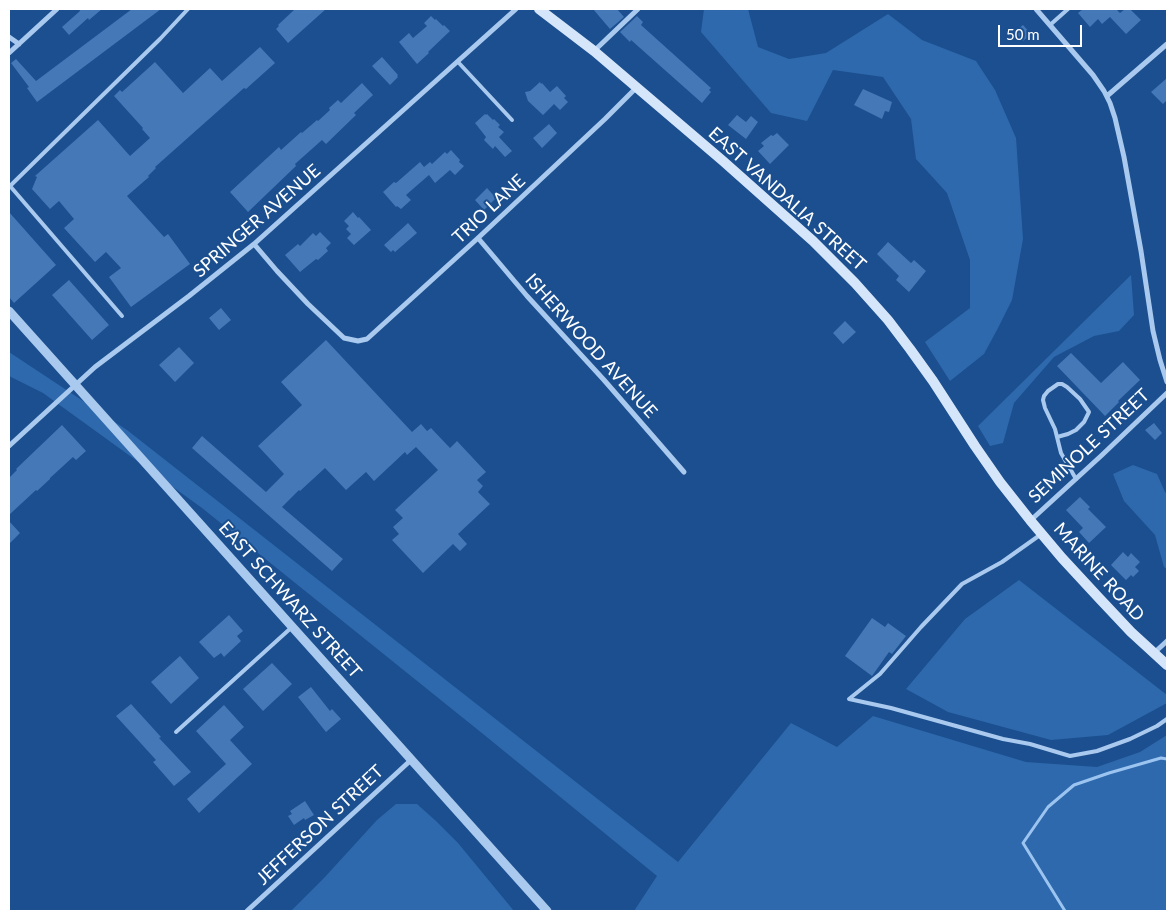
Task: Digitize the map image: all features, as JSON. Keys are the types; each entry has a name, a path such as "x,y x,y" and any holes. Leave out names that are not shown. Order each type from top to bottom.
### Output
{"main road":[{"name":"EAST VANDALIA STREET","path":"539,9 594,51 723,161 813,241 855,283 888,320 910,349 1000,482 1030,520"},
{"name":"MARINE ROAD","path":"1030,520 1062,558 1131,632 1167,665"}],"street":[{"path":"9,53 57,9"},
{"name":"SPRINGER AVENUE","path":"9,446 95,366 189,296 254,244 516,9"},
{"path":"594,51 638,9"},
{"path":"1036,9 1093,75 1106,96 1115,118 1141,251 1153,331 1167,382"},
{"path":"9,37 19,44"},
{"path":"1106,96 1167,44"},
{"name":"TRIO LANE","path":"254,244 308,304 344,338 354,340 367,339 478,238 637,87"},
{"name":"ISHERWOOD AVENUE","path":"478,238 527,296 604,380 684,472"},
{"name":"EAST SCHWARZ STREET","path":"9,310 547,911"},
{"name":"SEMINOLE STREET","path":"1030,520 1167,393"},
{"path":"1154,653 1167,641"},
{"name":"JEFFERSON STREET","path":"248,911 411,760"}],"lane":[{"path":"122,316 10,186 160,39 188,9"},
{"path":"1050,25 1068,9"},
{"path":"458,62 512,120"},
{"path":"1057,437 1076,430 1084,422 1089,412 1080,399 1067,386 1062,384 1058,384 1048,391 1043,400 1061,452 1076,479"},
{"path":"1042,534 1002,562 962,584 880,674 850,699 891,708 1003,739 1030,744 1070,756 1097,751 1130,739 1158,726 1167,719"},
{"path":"176,732 292,627"}],"shaded area":[{"path":"704,9 748,9 758,47 789,59 826,53 888,14 922,40 976,61 995,90 1016,138 1023,239 1012,300 998,328 984,354 950,381 925,342 970,308 970,260 947,193 916,159 911,119 883,77 833,70 807,121 771,113 701,32"},
{"path":"1131,275 1134,315 1119,331 1094,336 1054,357 1014,403 1003,443 990,446 978,426"},
{"path":"9,352 127,430 678,862 791,723 837,747 873,716 1026,762 1097,767 1140,752 1167,735 1167,911 634,911 657,876 202,508 43,393 9,376"},
{"path":"1133,465 1157,474 1167,494 1167,569 1164,567 1155,535 1124,501 1113,474"},
{"path":"1019,580 1167,695 1167,703 1108,735 1051,740 948,712 906,689 965,619"},
{"path":"396,804 417,804 436,821 458,843 514,911 291,911 377,820"}],"building":[{"path":"79,9 102,9 89,20 88,18 69,35 62,27 80,11"},
{"path":"132,9 161,9 37,102 27,88 29,87 11,63 16,59 36,81"},
{"path":"295,9 326,9 288,43 276,29"},
{"path":"593,9 617,9 624,17 610,29"},
{"path":"1083,9 1119,9 1117,10 1120,13 1125,9 1130,9 1141,20 1126,34 1110,17 1102,24 1098,19 1090,27 1078,13"},
{"path":"431,16 450,31 417,64 399,42 409,33 413,38 427,26 424,23"},
{"path":"637,16 643,22 641,25 711,88 709,90 711,92 702,103 620,32"},
{"path":"1023,25 1031,34 1023,41 1014,32"},
{"path":"260,47 275,63 155,167 149,177 127,196 164,237 168,234 190,264 131,307 109,277 121,268 106,252 95,262 64,228 74,219 59,201 50,209 32,189 37,177 35,176 98,120 130,156 150,138 114,96 120,90 122,92 155,62 183,93 210,68 222,81"},
{"path":"382,57 398,75 390,85 372,66"},
{"path":"1167,78 1167,100 1163,104 1151,92"},
{"path":"540,82 550,92 557,86 566,96 564,98 568,102 560,110 554,104 543,115 528,101 525,92 530,91"},
{"path":"362,83 373,95 354,113 356,115 326,144 322,140 295,164 296,166 248,212 230,192 279,147 281,150 301,132 318,121 338,100 341,103"},
{"path":"863,89 892,102 889,112 885,111 882,119 854,105"},
{"path":"485,114 494,119 500,125 498,127 504,132 499,137 512,151 505,157 495,146 493,149 484,140 486,137 475,123"},
{"path":"737,115 746,122 751,116 758,122 746,139 728,125"},
{"path":"549,124 557,133 542,148 533,138"},
{"path":"777,133 789,145 770,164 758,151 764,146 761,143"},
{"path":"451,150 464,166 455,175 450,170 435,183 429,175 406,195 411,200 401,209 396,207 383,192 420,162 424,167 430,162 432,164 445,152 447,154"},
{"path":"487,188 496,198 484,210 475,200"},
{"path":"9,212 56,265 14,303 9,297"},
{"path":"353,212 371,230 354,245 347,238 351,234 346,229 349,226 344,221"},
{"path":"408,223 417,233 395,252 393,250 391,252 384,245"},
{"path":"320,232 331,243 326,248 328,251 300,272 285,255 298,244 300,246 313,233 316,236"},
{"path":"888,242 911,263 914,260 926,271 909,292 896,280 899,276 877,254"},
{"path":"69,280 109,325 92,340 52,295"},
{"path":"221,308 231,320 219,330 209,318"},
{"path":"845,321 856,332 843,344 833,333"},
{"path":"326,340 412,432 421,424 427,431 431,428 450,448 457,441 486,472 477,480 483,486 478,492 490,504 458,534 467,544 460,551 453,544 423,573 392,540 399,534 393,527 403,518 395,510 438,470 416,447 407,455 405,452 374,481 366,472 346,490 325,468 282,507 343,559 332,571 192,448 202,436 266,492 284,474 258,446 302,405 281,382"},
{"path":"179,347 194,363 175,382 159,365"},
{"path":"1071,353 1101,383 1123,362 1140,380 1105,416 1057,366"},
{"path":"1154,423 1162,433 1155,440 1145,430"},
{"path":"62,425 86,451 76,460 73,457 9,515 9,478"},
{"path":"1080,497 1090,507 1088,509 1106,527 1089,543 1079,532 1083,528 1066,510"},
{"path":"9,521 20,533 9,544"},
{"path":"1123,552 1128,557 1131,553 1140,562 1135,567 1139,571 1133,577 1131,575 1126,580 1111,565"},
{"path":"229,615 243,631 237,636 241,641 224,657 221,653 214,658 199,642"},
{"path":"872,618 885,627 888,623 906,636 892,654 889,652 872,676 845,656"},
{"path":"180,656 199,678 171,704 151,682"},
{"path":"272,663 292,684 263,711 243,689"},
{"path":"311,687 330,711 332,709 341,719 326,732 298,697"},
{"path":"131,704 191,772 174,786 153,762 156,760 116,716"},
{"path":"224,705 244,727 230,740 252,764 199,813 187,799 226,764 196,731"},
{"path":"305,801 314,815 305,820 304,818 294,825 288,816 292,814 290,811"}],"waterway":[{"path":"1065,911 1023,843 1048,807 1074,785 1161,758 1167,759"}]}
